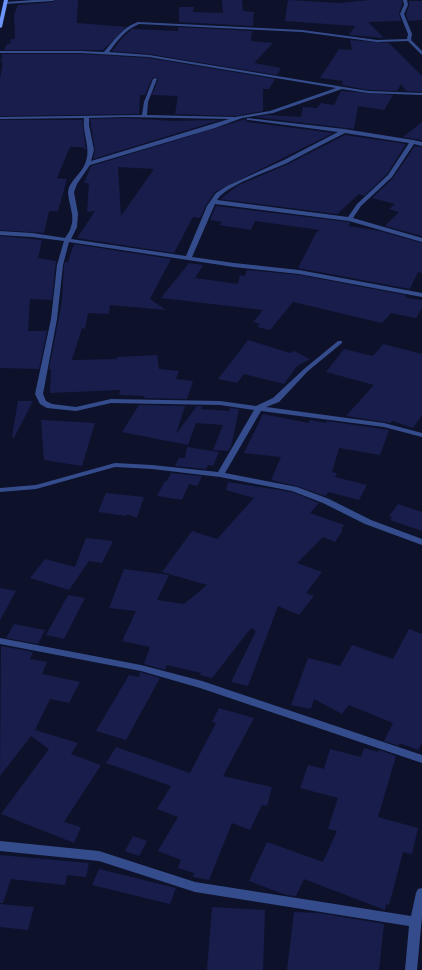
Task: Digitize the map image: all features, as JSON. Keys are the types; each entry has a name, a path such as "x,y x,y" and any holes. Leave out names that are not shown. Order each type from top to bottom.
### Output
{"main road":[{"path":"0,27 2,12 6,2"}],"street":[{"path":"6,2 53,0"},
{"path":"405,0 406,5 402,14 410,34 409,40"},
{"path":"105,54 118,37 132,24 138,23 302,31 377,41 409,40 422,54"},
{"path":"0,52 149,56 384,94 422,94"},
{"path":"144,116 146,102 155,79"},
{"path":"88,164 198,132 240,118 271,112 341,88"},
{"path":"87,116 86,125 91,150 88,164 74,184 71,192 75,214 74,227 67,240 60,265 54,319 40,382 39,394 43,402 50,406 76,409 111,401 140,400 260,407 327,419 384,425 422,436"},
{"path":"0,118 87,116 240,118 344,131 422,144"},
{"path":"188,258 210,206 218,194 229,187 286,161 344,131"},
{"path":"350,219 359,205 390,176 413,142"},
{"path":"213,202 350,219 422,240"},
{"path":"0,233 67,240 188,258 301,272 422,295"},
{"path":"220,475 260,407 276,400 306,370 340,342"},
{"path":"0,490 36,487 115,465 152,467 220,475 294,489 326,501 368,522 422,542"},
{"path":"0,641 142,668 195,683 422,759"},
{"path":"0,846 99,856 194,887 415,922"},
{"path":"411,970 415,922 422,893"}],"building":[{"path":"56,0 78,0 77,23 126,27 103,50 4,50 7,44 10,44 11,39 15,39 14,15 18,5 53,2"},
{"path":"222,0 242,0 243,11 254,12 253,26 179,22 179,7 194,7 193,12 223,13"},
{"path":"288,0 339,3 370,0 402,0 399,13 401,21 368,22 384,38 349,35 355,26 285,21"},
{"path":"409,1 422,1 422,20 408,21 406,14"},
{"path":"178,27 252,31 251,41 273,43 254,63 281,68 277,75 149,54 112,51 123,37 132,29 178,31"},
{"path":"350,40 389,43 422,76 422,92 406,91 401,84 397,91 368,90 342,85 343,81 320,78 339,49 352,50"},
{"path":"2,54 81,54 149,58 275,79 269,89 263,89 263,111 235,116 175,114 178,96 152,95 158,80 156,77 152,78 145,95 140,95 139,114 0,116 0,78 3,62 1,63"},
{"path":"341,91 393,95 384,110 358,106 354,129 255,117 267,115 301,117 303,107 317,108 321,103 334,105"},
{"path":"124,118 173,121 220,120 93,159 95,150 90,119"},
{"path":"246,119 247,122 333,133 215,192 206,205 200,218 193,217 174,253 77,238 95,211 87,212 89,183 84,183 91,166","holes":["118,167 154,169 121,216"]},
{"path":"0,120 82,120 86,150 82,147 70,147 57,178 67,179 58,211 49,211 44,233 0,230"},
{"path":"422,122 422,140 403,137"},
{"path":"345,135 406,144 387,174 364,196 359,194 337,214 220,199 239,185 288,164"},
{"path":"415,146 422,147 422,236 385,226 399,212 389,209 395,204 372,198 393,178"},
{"path":"216,206 349,222 350,223 348,226 380,231 422,243 422,273 418,272 410,289 298,268 316,233 320,230 255,221 251,230 219,225 222,222 210,220"},
{"path":"0,236 42,240 38,258 56,261 52,300 30,299 28,331 47,331 39,369 0,368"},
{"path":"74,244 171,259 150,299 166,310 110,305 109,314 88,313 85,329 82,328 72,360 117,359 117,357 157,355 159,369 179,371 176,379 193,381 187,399 144,398 145,396 119,395 120,390 50,393 51,369 49,369 62,301 64,265 65,262 68,262"},
{"path":"189,263 203,265 195,278 238,284 240,275 245,276 247,270 299,275 405,295 407,298 422,300 422,308 416,318 391,313 382,323 293,302 270,330 257,327 260,324 253,322 263,310 161,298"},
{"path":"248,340 290,353 294,351 310,359 297,366 284,384 244,374 237,383 218,379"},
{"path":"383,344 422,354 422,415 413,428 392,421 391,423 346,416 374,385 326,372 344,349 373,356"},
{"path":"18,401 33,401 14,438 12,437"},
{"path":"139,405 185,406 176,434 197,406 202,406 201,409 229,411 230,408 239,409 231,447 228,451 213,450 223,425 196,423 188,445 122,432"},
{"path":"263,414 309,423 310,420 326,423 327,421 389,430 380,455 339,448 332,472 337,473 335,477 367,485 359,500 329,492 325,496 297,486 271,480 281,457 244,453"},
{"path":"41,420 95,423 82,466 44,460"},
{"path":"187,447 219,452 213,466 208,465 206,469 175,466 179,458 185,458"},
{"path":"171,473 202,476 197,486 189,484 182,500 157,496"},
{"path":"228,482 292,492 319,503 310,513 344,525 341,529 343,530 335,542 323,537 297,563 322,572 306,593 314,596 299,615 278,606 248,686 231,682 256,631 251,628 212,678 200,675 201,673 167,665 165,670 144,664 150,647 122,641 136,611 109,608 124,569 169,575 157,600 184,604 207,585 162,572 192,531 217,539 254,498 226,490"},
{"path":"106,493 144,497 137,518 127,514 126,516 98,512"},
{"path":"398,504 422,512 422,531 390,520 392,517 389,516"},
{"path":"86,538 113,541 102,563 89,561 69,590 30,578 45,559 75,567"},
{"path":"0,588 16,591 0,620"},
{"path":"68,595 85,598 64,639 46,635"},
{"path":"14,624 45,630 38,644 6,638"},
{"path":"409,629 422,634 422,743 418,750 399,743 399,746 384,741 393,723 349,705 342,714 314,699 311,709 291,705 308,658 340,666 352,645 393,659"},
{"path":"1,646 33,652 30,659 47,662 42,674 80,682 69,703 50,699 35,730 78,743 71,754 101,765 64,822 81,827 74,843 1,814 49,749 31,736 0,776"},
{"path":"140,672 160,678 126,740 96,731 129,675 139,677"},
{"path":"219,708 254,718 223,776 272,787 267,806 262,805 250,830 232,823 209,880 193,877 194,873 178,868 181,860 158,851 178,817 157,809 171,786 106,763 116,747 190,773 216,723 212,722"},
{"path":"364,748 378,752 379,750 396,756 378,817 418,828 412,854 403,852 389,905 386,904 385,910 304,879 296,896 286,895 249,881 267,842 323,862 337,831 328,829 338,798 300,788 308,765 324,769 330,749 361,757"},
{"path":"133,836 147,841 139,856 125,851"},
{"path":"0,855 89,863 86,877 67,875 65,885 11,879 3,903 0,903"},
{"path":"99,869 176,888 170,904 92,885"},
{"path":"0,904 34,907 28,930 0,927"},
{"path":"212,907 265,910 263,970 207,970"},
{"path":"294,912 320,913 384,924 379,970 287,970"}]}
